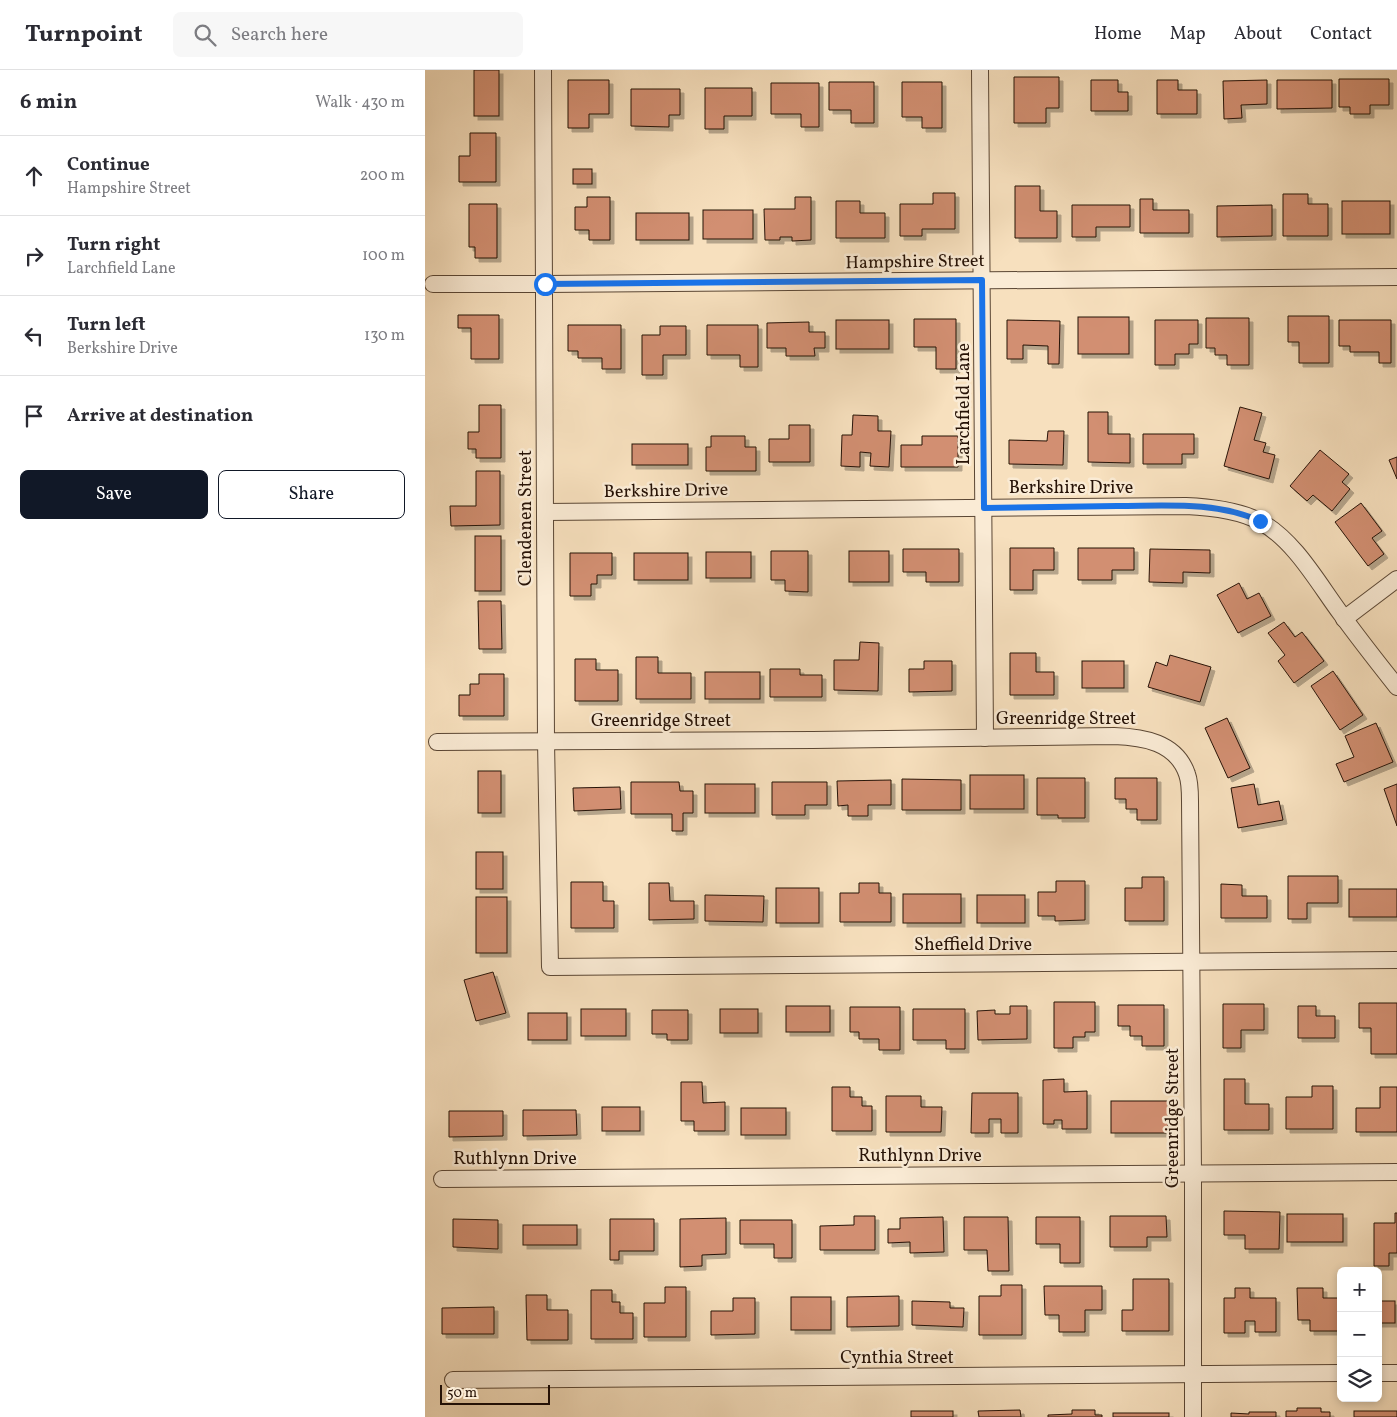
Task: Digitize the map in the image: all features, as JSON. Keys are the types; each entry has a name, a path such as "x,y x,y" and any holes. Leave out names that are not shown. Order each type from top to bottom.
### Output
{"street":[{"name":"Clendenen Street","path":"543,70 546,741 550,966"},
{"name":"Larchfield Lane","path":"980,70 985,738"},
{"name":"Hampshire Street","path":"433,284 1397,277"},
{"name":"Berkshire Drive","path":"545,512 1186,506 1221,509 1252,518 1268,527 1294,550 1397,687"},
{"path":"1344,619 1397,578"},
{"name":"Greenridge Street","path":"437,742 1129,736 1151,740 1174,754 1184,767 1189,787 1193,1173 1193,1417"},
{"name":"Sheffield Drive","path":"550,966 1191,963 1397,960"},
{"name":"Ruthlynn Drive","path":"443,1179 1397,1172"},
{"name":"Cynthia Street","path":"453,1380 1337,1373"},
{"path":"1382,1373 1397,1373"}],"building":[{"path":"474,70 499,70 499,116 474,116"},
{"path":"1014,77 1059,77 1059,108 1046,108 1046,123 1014,123"},
{"path":"1339,79 1389,79 1389,105 1370,105 1370,114 1350,114 1350,107 1339,107"},
{"path":"568,80 609,80 609,114 589,114 589,128 568,128"},
{"path":"1091,80 1118,80 1118,92 1128,92 1128,111 1091,111"},
{"path":"1157,80 1178,80 1178,90 1197,90 1197,114 1157,114"},
{"path":"1267,80 1267,104 1241,105 1242,118 1224,119 1223,81"},
{"path":"1277,80 1332,80 1332,108 1277,109"},
{"path":"829,82 874,82 874,123 851,123 851,110 829,110"},
{"path":"902,82 942,82 942,128 922,128 922,117 902,117"},
{"path":"771,83 819,83 819,127 801,127 801,114 771,114"},
{"path":"705,88 752,88 752,116 724,116 724,129 705,129"},
{"path":"631,89 680,89 680,115 669,115 669,127 631,126"},
{"path":"470,133 496,133 496,182 459,182 459,156 470,156"},
{"path":"573,169 592,169 592,184 573,184"},
{"path":"1015,186 1040,186 1040,211 1057,211 1057,238 1015,238"},
{"path":"933,193 955,193 955,229 922,229 922,236 900,236 900,204 933,204"},
{"path":"1283,194 1308,194 1308,204 1328,204 1328,236 1283,236"},
{"path":"587,197 610,197 610,240 589,240 589,230 575,230 575,207 587,207"},
{"path":"795,197 811,197 811,240 792,241 792,237 780,237 780,240 765,240 764,209 795,209"},
{"path":"1140,199 1153,199 1153,210 1189,210 1189,233 1140,233"},
{"path":"836,201 860,201 860,213 885,213 885,238 836,238"},
{"path":"1342,201 1390,201 1390,234 1342,234"},
{"path":"469,204 497,204 497,258 475,258 475,247 469,247"},
{"path":"1072,205 1130,205 1130,227 1096,227 1096,237 1072,237"},
{"path":"1272,205 1272,236 1217,237 1217,206"},
{"path":"703,210 753,210 753,239 703,239"},
{"path":"636,213 689,213 689,240 636,240"},
{"path":"458,315 499,315 499,359 471,359 471,328 458,328"},
{"path":"1288,316 1329,316 1329,363 1299,363 1299,342 1288,342"},
{"path":"1078,317 1129,317 1129,354 1078,354"},
{"path":"1206,318 1249,318 1249,365 1227,365 1227,355 1215,355 1215,348 1206,348"},
{"path":"914,319 956,319 956,369 936,369 936,347 914,347"},
{"path":"836,320 889,320 889,349 836,349"},
{"path":"1007,320 1060,321 1059,364 1048,364 1048,346 1023,345 1023,359 1007,359"},
{"path":"1155,320 1198,320 1198,344 1189,344 1189,354 1175,354 1175,365 1155,365"},
{"path":"1339,320 1391,320 1391,363 1379,363 1379,352 1350,352 1350,346 1339,346"},
{"path":"809,322 809,332 825,332 825,348 814,348 815,356 786,356 786,348 767,348 767,323"},
{"path":"568,325 621,325 621,369 602,369 602,358 578,358 578,351 568,351"},
{"path":"707,325 758,325 758,367 740,367 740,355 707,355"},
{"path":"660,326 686,326 686,355 663,355 663,375 642,375 642,335 660,335"},
{"path":"479,405 501,405 501,458 476,458 476,449 468,449 468,432 479,432"},
{"path":"1240,407 1262,413 1254,440 1266,443 1263,452 1275,455 1269,479 1224,466"},
{"path":"1088,412 1108,412 1108,434 1130,434 1130,463 1088,462"},
{"path":"853,415 878,416 878,431 891,431 889,467 870,466 871,453 860,452 860,467 841,466 842,435 852,435"},
{"path":"789,425 810,425 810,462 769,462 769,439 789,439"},
{"path":"1048,431 1064,431 1063,465 1009,464 1009,440 1047,441"},
{"path":"1143,434 1194,434 1194,454 1182,454 1182,464 1143,464"},
{"path":"711,436 745,436 745,447 756,447 756,471 706,471 706,447 711,447"},
{"path":"922,436 958,436 958,467 901,467 901,445 922,445"},
{"path":"632,444 688,444 688,465 632,465"},
{"path":"1320,450 1349,474 1342,482 1350,489 1332,511 1313,495 1307,501 1290,486"},
{"path":"1397,457 1397,479 1389,460"},
{"path":"476,471 500,471 500,525 451,526 450,506 476,506"},
{"path":"1361,503 1382,531 1372,538 1384,554 1368,566 1335,522"},
{"path":"475,536 501,536 501,591 475,591"},
{"path":"1010,548 1054,548 1054,570 1033,570 1033,590 1010,590"},
{"path":"1078,548 1134,548 1134,570 1112,570 1112,580 1078,580"},
{"path":"903,549 959,549 959,582 926,582 926,572 903,572"},
{"path":"1150,549 1210,550 1210,573 1183,572 1183,583 1149,582"},
{"path":"771,551 808,551 808,592 785,591 785,580 771,580"},
{"path":"849,551 889,551 889,582 849,582"},
{"path":"706,552 751,552 751,578 706,578"},
{"path":"570,553 612,553 612,575 597,575 597,584 591,584 591,596 570,596"},
{"path":"634,553 688,553 688,580 634,580"},
{"path":"1239,583 1247,599 1259,593 1271,616 1238,633 1217,595"},
{"path":"478,601 501,601 502,649 479,649"},
{"path":"1284,622 1295,637 1302,632 1324,661 1294,683 1278,661 1285,655 1268,633"},
{"path":"860,642 879,643 878,691 834,690 834,660 859,660"},
{"path":"1010,653 1036,653 1036,672 1054,672 1054,695 1010,695"},
{"path":"1170,655 1211,667 1200,702 1148,687 1156,662 1167,666"},
{"path":"636,657 658,657 658,673 691,673 691,699 636,699"},
{"path":"575,659 596,659 596,670 618,670 618,701 575,701"},
{"path":"924,661 952,661 952,691 909,692 909,669 924,669"},
{"path":"1082,661 1124,661 1124,688 1082,688"},
{"path":"770,669 800,669 800,675 822,675 822,697 770,697"},
{"path":"1333,671 1363,715 1340,730 1311,686"},
{"path":"705,672 760,672 760,699 705,699"},
{"path":"479,674 504,674 504,716 459,716 459,695 470,695 470,684 479,684"},
{"path":"1227,718 1250,768 1228,778 1205,728"},
{"path":"1376,723 1393,762 1344,782 1336,764 1354,757 1345,736"},
{"path":"478,771 501,771 501,813 478,813"},
{"path":"970,775 1024,775 1024,809 970,809"},
{"path":"1037,778 1085,778 1085,818 1058,818 1058,815 1037,815"},
{"path":"1115,778 1157,778 1157,820 1137,820 1137,809 1126,809 1126,799 1115,799"},
{"path":"902,779 961,780 961,810 902,810"},
{"path":"891,780 891,805 868,805 868,816 848,816 848,805 838,806 837,781"},
{"path":"631,782 679,782 680,791 693,791 693,813 683,813 683,831 672,831 672,814 631,814"},
{"path":"772,782 827,782 827,805 805,805 805,815 772,815"},
{"path":"705,784 755,784 755,813 705,813"},
{"path":"1254,784 1258,805 1279,801 1283,820 1238,828 1231,788"},
{"path":"1397,784 1397,826 1384,789"},
{"path":"620,787 621,809 574,811 573,788"},
{"path":"476,852 503,852 503,889 476,889"},
{"path":"1288,876 1338,876 1338,903 1307,903 1307,919 1288,919"},
{"path":"1142,877 1164,877 1164,921 1125,921 1125,888 1142,888"},
{"path":"1056,881 1085,881 1085,920 1055,921 1055,916 1038,916 1038,892 1056,892"},
{"path":"571,882 603,882 603,901 614,901 614,928 571,928"},
{"path":"649,883 669,883 670,901 694,901 694,919 649,920"},
{"path":"859,883 879,883 879,893 891,893 891,922 840,922 840,893 859,893"},
{"path":"1221,884 1242,885 1242,896 1267,896 1267,918 1221,918"},
{"path":"776,888 819,888 819,923 776,923"},
{"path":"1349,889 1397,889 1397,917 1349,917"},
{"path":"903,894 961,894 961,923 903,923"},
{"path":"705,895 764,896 763,922 705,921"},
{"path":"977,895 1025,895 1025,923 977,923"},
{"path":"476,897 507,897 507,953 476,953"},
{"path":"493,972 506,1013 476,1021 464,980"},
{"path":"1054,1002 1095,1002 1095,1032 1085,1032 1085,1037 1073,1037 1073,1048 1054,1048"},
{"path":"1359,1003 1397,1003 1397,1054 1371,1054 1371,1028 1359,1028"},
{"path":"1223,1004 1264,1004 1264,1030 1241,1030 1241,1048 1223,1048"},
{"path":"1118,1005 1164,1005 1164,1046 1142,1046 1142,1036 1130,1036 1130,1026 1118,1026"},
{"path":"786,1006 830,1006 830,1032 786,1032"},
{"path":"1010,1006 1027,1006 1027,1039 978,1040 977,1011 995,1010 995,1014 1010,1014"},
{"path":"1298,1006 1316,1006 1316,1016 1335,1016 1335,1038 1298,1038"},
{"path":"850,1007 900,1007 900,1050 879,1050 879,1039 859,1039 859,1032 850,1032"},
{"path":"581,1009 626,1009 626,1036 581,1036"},
{"path":"720,1009 758,1009 758,1033 720,1033"},
{"path":"913,1009 965,1009 965,1049 946,1049 946,1040 913,1040"},
{"path":"652,1010 688,1010 688,1040 667,1040 667,1034 652,1034"},
{"path":"528,1013 567,1013 567,1040 528,1040"},
{"path":"1064,1079 1064,1092 1087,1091 1087,1129 1062,1129 1062,1120 1054,1120 1054,1124 1043,1124 1043,1080"},
{"path":"1224,1079 1245,1079 1245,1104 1269,1104 1269,1130 1224,1130"},
{"path":"681,1082 702,1082 703,1103 725,1102 725,1131 694,1131 694,1121 681,1121"},
{"path":"1312,1086 1333,1086 1333,1129 1286,1129 1286,1097 1312,1097"},
{"path":"832,1087 850,1087 850,1097 862,1097 862,1106 872,1106 872,1131 832,1131"},
{"path":"1380,1087 1397,1087 1397,1132 1356,1132 1356,1108 1380,1108"},
{"path":"972,1093 1018,1093 1018,1133 1001,1133 1001,1119 989,1119 989,1133 971,1133"},
{"path":"886,1096 921,1096 921,1107 942,1107 941,1132 886,1132"},
{"path":"1111,1101 1168,1101 1168,1133 1111,1133"},
{"path":"602,1107 640,1107 640,1131 602,1131"},
{"path":"741,1108 786,1108 786,1135 741,1135"},
{"path":"523,1110 576,1110 577,1135 523,1136"},
{"path":"449,1111 503,1111 503,1136 449,1137"},
{"path":"1224,1211 1280,1212 1279,1249 1245,1249 1245,1235 1224,1235"},
{"path":"1395,1213 1397,1213 1397,1253 1389,1253 1389,1266 1374,1266 1374,1223 1395,1223"},
{"path":"1287,1214 1343,1214 1343,1242 1287,1242"},
{"path":"854,1216 875,1216 875,1250 820,1250 820,1226 854,1225"},
{"path":"1110,1216 1166,1216 1167,1237 1147,1237 1147,1247 1110,1247"},
{"path":"943,1217 944,1252 910,1253 910,1242 888,1243 888,1229 900,1229 900,1218"},
{"path":"964,1217 1008,1217 1009,1271 988,1271 987,1250 964,1250"},
{"path":"1036,1217 1080,1217 1080,1263 1060,1263 1060,1244 1036,1244"},
{"path":"726,1218 726,1254 702,1255 702,1266 680,1267 680,1219"},
{"path":"453,1219 498,1220 498,1249 453,1247"},
{"path":"610,1219 654,1219 654,1251 619,1251 619,1260 610,1260"},
{"path":"740,1220 792,1220 792,1258 774,1258 774,1244 740,1244"},
{"path":"523,1225 577,1225 577,1245 523,1245"},
{"path":"1133,1279 1169,1279 1169,1331 1122,1331 1122,1310 1133,1310"},
{"path":"1001,1285 1022,1285 1022,1335 979,1335 979,1296 1001,1296"},
{"path":"1044,1286 1102,1286 1102,1310 1085,1310 1085,1332 1059,1332 1059,1315 1045,1315"},
{"path":"665,1287 686,1287 686,1337 644,1337 644,1303 665,1303"},
{"path":"1235,1288 1250,1288 1250,1298 1276,1298 1276,1332 1255,1332 1255,1321 1245,1321 1245,1333 1224,1333 1224,1298 1235,1298"},
{"path":"1297,1288 1323,1288 1323,1298 1337,1298 1337,1331 1310,1331 1310,1320 1298,1320"},
{"path":"591,1290 612,1290 612,1302 620,1302 620,1313 633,1313 633,1339 591,1339"},
{"path":"526,1295 547,1295 547,1310 568,1310 568,1340 527,1340"},
{"path":"899,1296 899,1326 847,1327 847,1297"},
{"path":"791,1297 831,1297 831,1330 791,1330"},
{"path":"733,1298 755,1298 755,1334 711,1335 711,1311 733,1311"},
{"path":"912,1301 950,1302 950,1308 964,1308 963,1327 912,1325"},
{"path":"1382,1301 1395,1301 1395,1323 1382,1323"},
{"path":"494,1307 494,1334 442,1334 442,1308"},
{"path":"1297,1408 1321,1408 1321,1412 1330,1412 1330,1417 1286,1417 1286,1411 1297,1411"},
{"path":"1020,1410 1021,1417 979,1417 978,1411"},
{"path":"1072,1410 1095,1410 1095,1415 1102,1415 1102,1417 1048,1417 1048,1415 1072,1414"},
{"path":"911,1411 953,1411 953,1417 911,1417"},
{"path":"1354,1411 1397,1411 1397,1417 1354,1417"},
{"path":"1249,1412 1276,1412 1276,1417 1231,1417 1231,1413 1249,1414"},
{"path":"1113,1413 1169,1413 1169,1417 1113,1417"}],"route":[{"path":"545,284 982,280 984,508 1186,506 1221,509 1260,521"}]}
